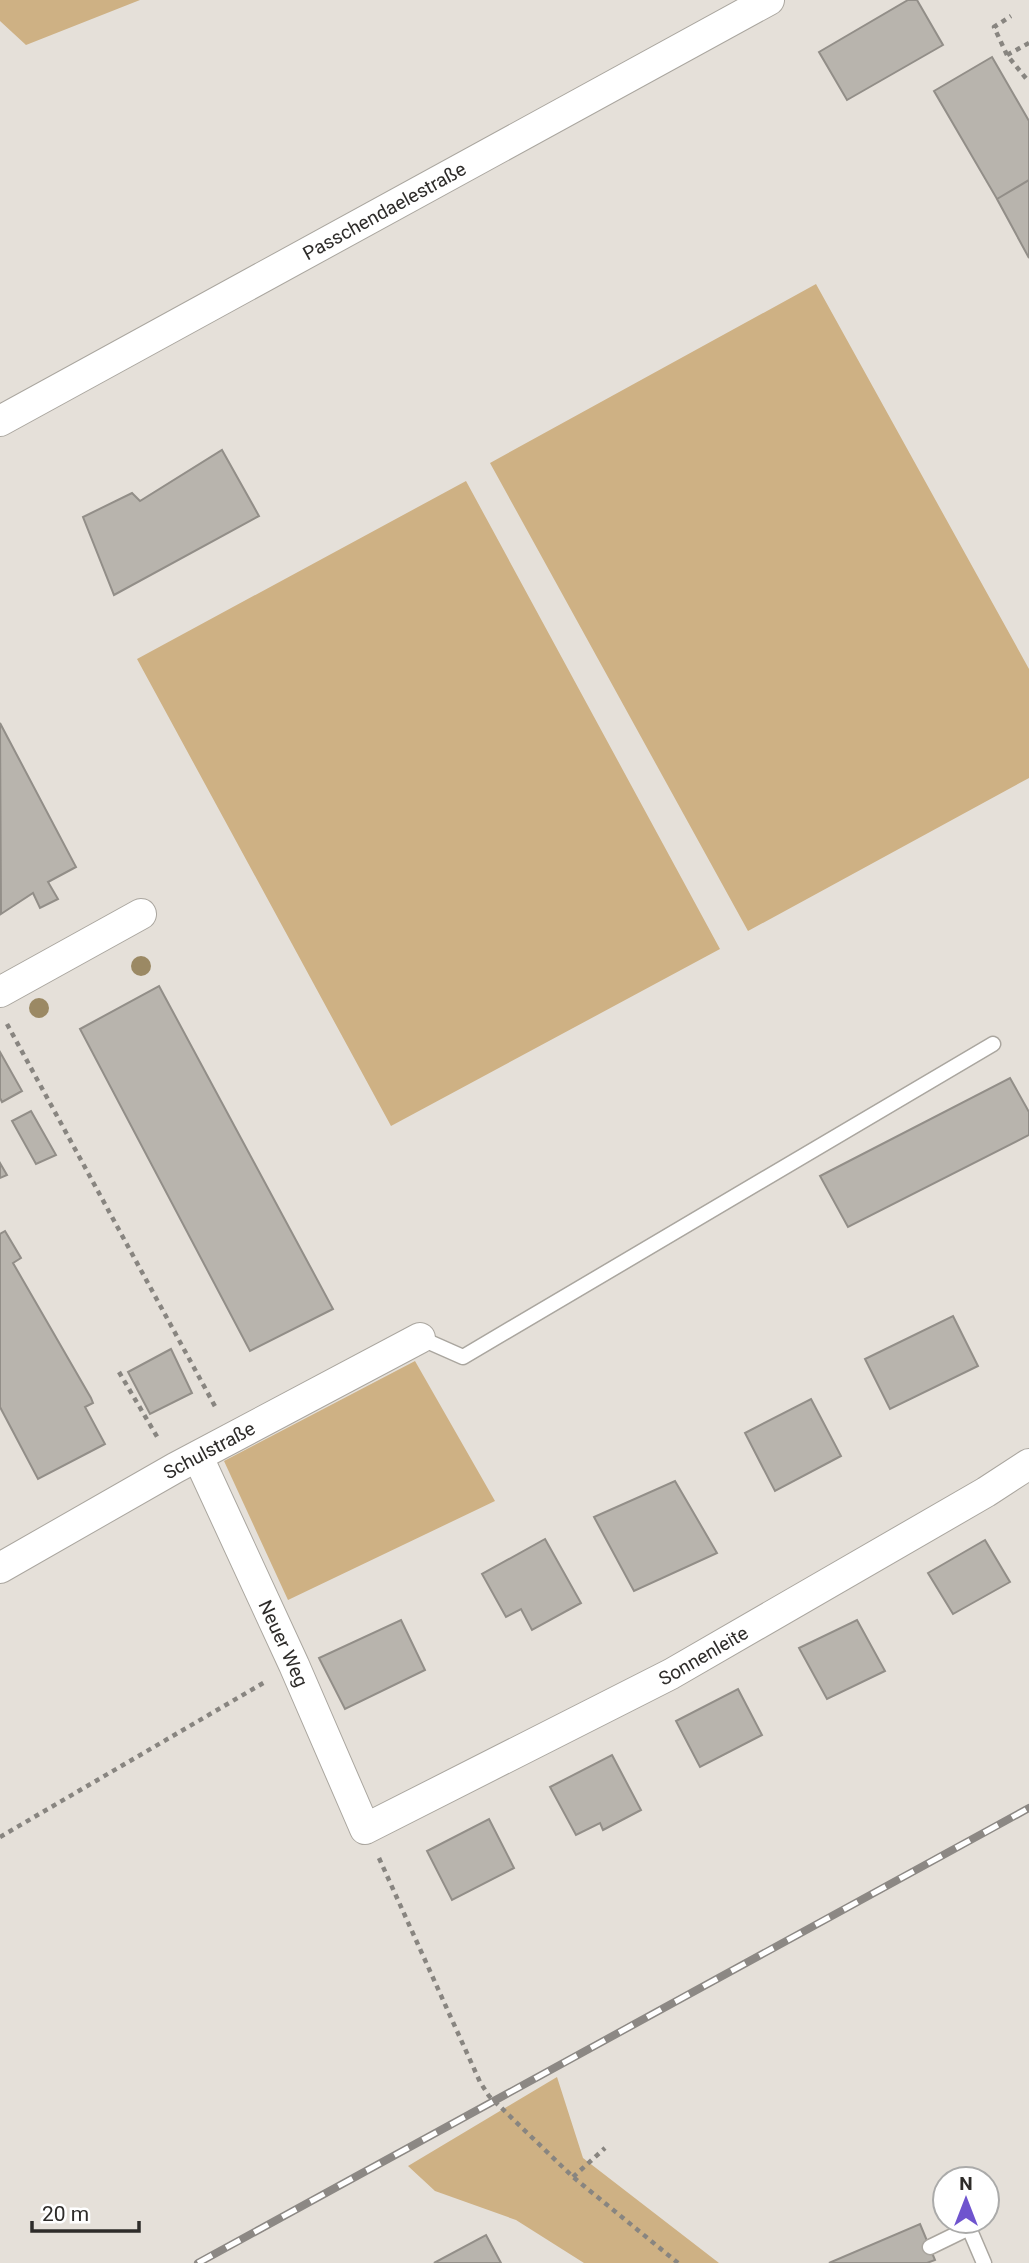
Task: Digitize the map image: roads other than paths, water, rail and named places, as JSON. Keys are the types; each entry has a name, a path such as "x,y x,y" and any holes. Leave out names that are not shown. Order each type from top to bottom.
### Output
{"street":[{"name":"Passchendaelestraße","path":"0,421 769,0"},
{"path":"0,992 141,914"},
{"name":"Schulstraße","path":"0,1568 186,1463 421,1338"},
{"name":"Neuer Weg","path":"186,1463 294,1665 365,1829"},
{"name":"Sonnenleite","path":"365,1829 671,1674 986,1492 1029,1464"}],"lane":[{"path":"421,1338 463,1357 993,1044"},
{"path":"929,2247 969,2228 984,2263"}],"railway":[{"path":"198,2263 1029,1808"}]}
